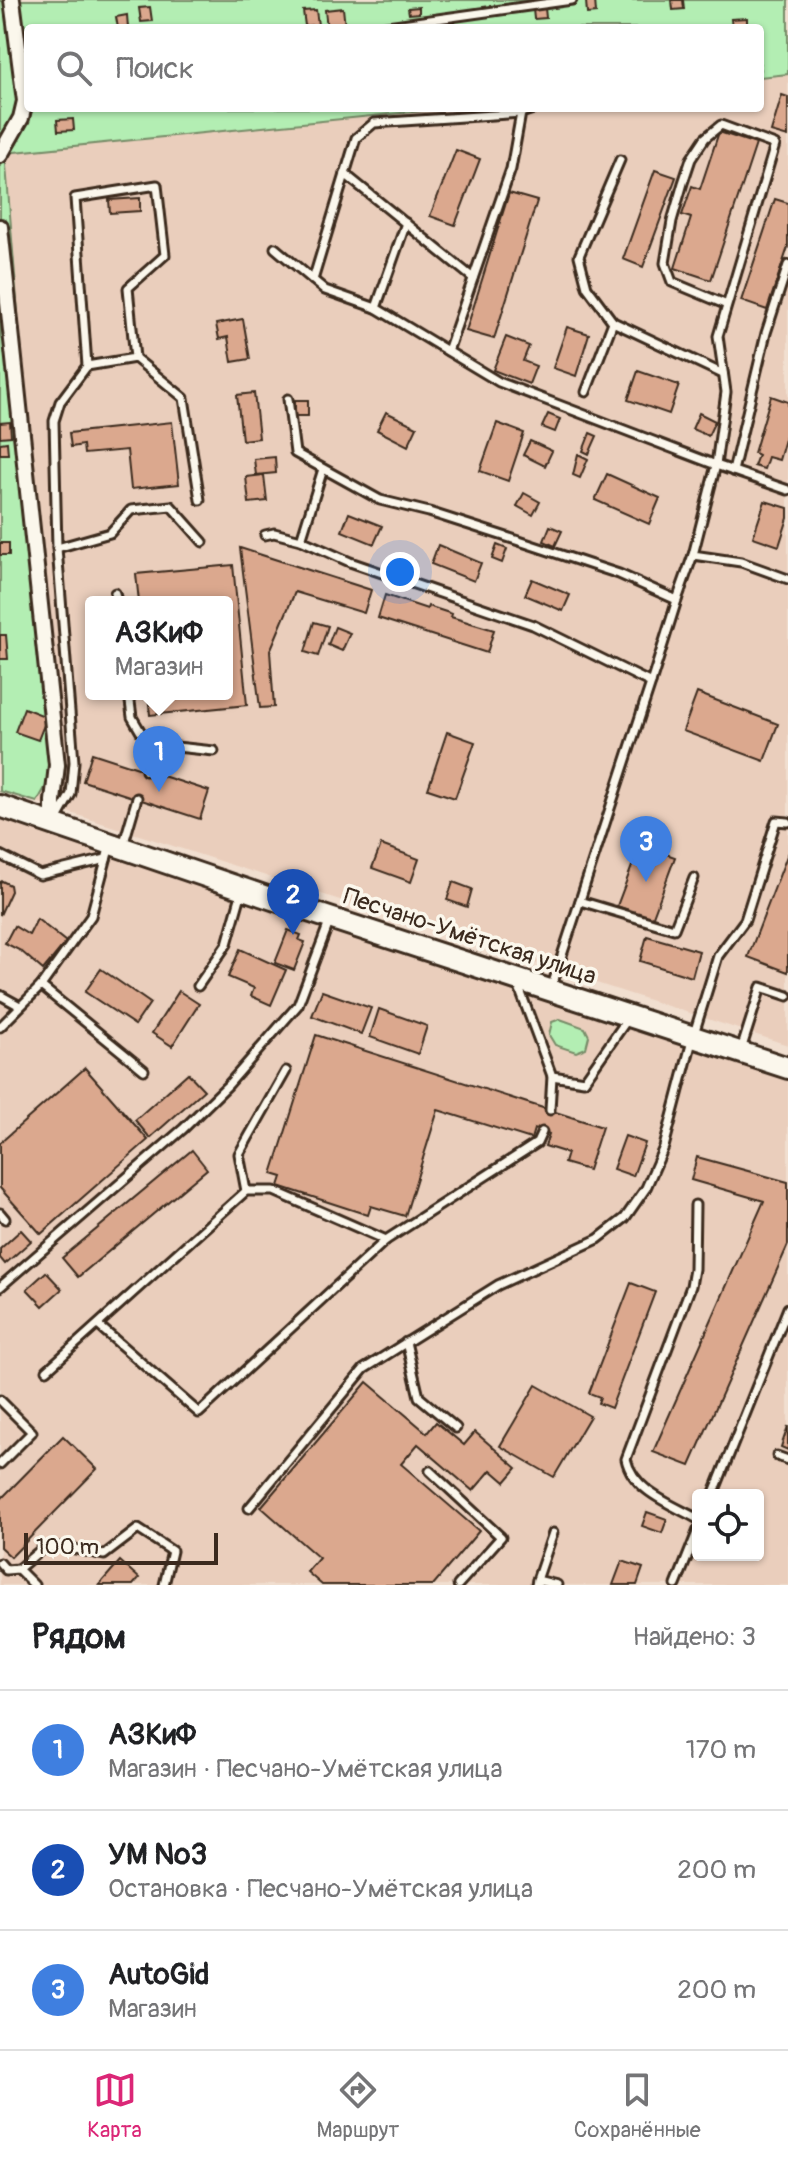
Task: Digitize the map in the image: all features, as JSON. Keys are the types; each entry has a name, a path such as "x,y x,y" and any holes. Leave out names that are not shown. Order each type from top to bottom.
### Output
{"main road":[{"name":"Песчано-Умётская улица","path":"0,806 53,824 113,850 243,889 788,1068"}],"street":[{"path":"12,0 24,72"},
{"path":"0,155 21,118 24,105"},
{"path":"0,227 57,765 53,824"}],"lane":[{"path":"401,24 572,0"},
{"path":"313,280 356,138 374,123 524,112"},
{"path":"448,351 511,169 521,113"},
{"path":"550,989 693,555 716,465 726,392 718,336 775,145 721,125 705,138 691,159 672,221 665,263 672,282 727,305"},
{"path":"620,160 579,256 587,287 613,322 723,374"},
{"path":"345,174 473,278"},
{"path":"53,824 71,794 74,762 57,548 54,421 60,402 87,366 75,198 157,185 165,255 128,288 135,358 184,398 200,500"},
{"path":"376,308 406,223"},
{"path":"275,248 325,290 376,308 499,382 788,490"},
{"path":"733,471 766,333 788,265"},
{"path":"586,392 613,322"},
{"path":"87,366 135,358"},
{"path":"288,399 295,453 380,500 619,574 677,600"},
{"path":"301,540 323,469"},
{"path":"57,548 110,533 131,510 171,506 203,542"},
{"path":"265,535 274,533 301,540 350,562 533,625 651,683"},
{"path":"693,555 741,562 788,579"},
{"path":"130,700 132,717 152,751 146,771"},
{"path":"152,751 167,746 214,751"},
{"path":"0,1027 41,986 91,916 113,850 137,798"},
{"path":"249,1508 364,1369 498,1285 598,1239 625,1218 646,1188 664,1147 718,956 745,920 776,821 788,822"},
{"path":"0,855 40,875 59,872 113,850"},
{"path":"580,901 674,929 694,878"},
{"path":"198,986 227,944 243,889"},
{"path":"0,1287 183,1129 228,1085 298,1005 330,918"},
{"path":"515,977 552,1076 550,1110"},
{"path":"41,986 144,1070"},
{"path":"740,1052 761,987 788,996"},
{"path":"0,995 20,1006"},
{"path":"552,1076 584,1081 630,1016"},
{"path":"246,1191 239,1154 286,1071"},
{"path":"98,1325 199,1413 386,1240 537,1143 542,1132"},
{"path":"47,1370 246,1191 274,1191 386,1240"},
{"path":"692,1516 645,1489 629,1474 626,1459 691,1286 695,1205"},
{"path":"715,1489 788,1308"},
{"path":"406,1342 419,1397 456,1428"},
{"path":"0,1400 32,1432 0,1464"},
{"path":"777,1456 788,1460"},
{"path":"430,1471 501,1537 458,1585"},
{"path":"0,1563 6,1570 18,1569 43,1548 65,1547 104,1555 138,1529 172,1551 164,1585"},
{"path":"553,1533 536,1582 557,1585"},
{"path":"676,1585 692,1545"},
{"path":"18,1569 34,1585"}],"shaded area":[{"path":"788,74 788,1045 37,802 60,761 5,153 411,112 764,112 764,77"},
{"path":"0,817 318,926 788,1078 788,1585 0,1585"}],"green space":[{"path":"0,0 788,0 788,74 764,77 764,24 24,24 24,112 411,112 5,153 60,761 37,802 0,791"},
{"path":"560,1019 585,1028 589,1036 586,1048 576,1052 555,1045 549,1035 552,1022"}],"building":[{"path":"595,0 596,13 587,14 586,1"},
{"path":"672,0 683,0 684,9 673,10"},
{"path":"150,7 152,21 141,22 139,8"},
{"path":"419,7 419,13 409,14 408,8"},
{"path":"343,8 345,24 327,24 325,10"},
{"path":"545,8 546,18 534,19 533,9"},
{"path":"316,10 318,24 305,24 303,11"},
{"path":"127,15 128,24 117,24 116,17"},
{"path":"747,18 747,24 732,24 731,19"},
{"path":"782,95 788,97 788,137 771,132"},
{"path":"73,119 74,130 58,131 57,120"},
{"path":"719,132 756,144 711,280 675,268 691,218 682,215 692,186 700,189"},
{"path":"456,150 480,159 455,225 430,216"},
{"path":"655,170 676,177 643,267 623,259"},
{"path":"509,193 537,201 494,339 466,331"},
{"path":"140,198 140,211 110,213 109,200"},
{"path":"775,199 788,203 788,247 767,310 741,301"},
{"path":"243,319 250,359 232,362 228,337 219,339 216,324"},
{"path":"567,327 589,334 576,376 553,368"},
{"path":"506,337 529,346 523,361 536,366 529,384 493,370"},
{"path":"638,371 679,385 669,414 628,400"},
{"path":"254,393 259,438 242,440 237,395"},
{"path":"771,396 788,402 788,429 779,460 768,457 764,469 754,466 758,455 754,453"},
{"path":"295,400 308,400 308,416 295,416"},
{"path":"386,412 417,427 408,446 377,430"},
{"path":"699,413 715,421 708,436 692,429"},
{"path":"548,414 560,419 555,432 542,427"},
{"path":"10,422 11,436 0,437 0,423"},
{"path":"172,422 179,484 131,489 127,450 84,454 83,445 71,447 69,433"},
{"path":"497,423 524,433 508,481 480,471"},
{"path":"590,433 597,436 589,454 583,451"},
{"path":"530,441 552,451 545,466 523,455"},
{"path":"7,442 8,454 0,454 0,443"},
{"path":"578,454 588,459 580,478 573,475"},
{"path":"275,457 276,473 256,475 254,459"},
{"path":"607,474 660,498 649,524 595,500"},
{"path":"264,475 267,501 249,503 246,477"},
{"path":"524,493 540,502 533,515 517,506"},
{"path":"765,501 788,508 779,546 753,537"},
{"path":"349,513 382,526 374,544 342,531"},
{"path":"550,526 562,531 555,546 544,541"},
{"path":"0,543 9,543 9,555 0,555"},
{"path":"438,545 481,563 474,581 431,564"},
{"path":"497,545 507,549 502,563 492,559"},
{"path":"240,548 371,590 364,613 295,592 270,651 274,707 260,708"},
{"path":"233,565 247,705 150,715 149,700 233,700 233,596 138,596 136,574"},
{"path":"532,579 570,595 563,611 525,595"},
{"path":"385,595 427,609 428,606 452,614 451,617 494,630 487,653 378,618"},
{"path":"314,622 328,626 318,656 305,652"},
{"path":"335,627 350,633 342,651 328,645"},
{"path":"0,635 6,635 8,659 0,659"},
{"path":"697,693 778,724 764,761 683,731"},
{"path":"24,708 47,717 38,740 15,732"},
{"path":"447,732 475,742 455,798 428,789"},
{"path":"92,753 209,791 200,819 83,781"},
{"path":"381,845 419,859 411,882 372,868"},
{"path":"640,845 675,857 652,919 617,906"},
{"path":"788,853 788,972 748,957"},
{"path":"0,882 10,885 11,891 0,915"},
{"path":"453,882 472,889 467,907 447,900"},
{"path":"37,919 66,942 43,970 21,951 5,943 14,926 29,935"},
{"path":"288,930 301,935 299,940 305,942 294,970 275,963"},
{"path":"647,936 699,951 692,977 640,961"},
{"path":"240,949 286,970 271,1005 251,996 254,988 228,977"},
{"path":"101,969 150,1003 135,1025 85,992"},
{"path":"179,991 199,1004 172,1046 152,1033"},
{"path":"322,991 371,1008 361,1034 312,1016"},
{"path":"379,1009 427,1026 418,1054 370,1037"},
{"path":"316,1035 602,1127 588,1170 564,1163 567,1153 545,1146 549,1134 534,1129 531,1139 438,1110 405,1216 371,1206 368,1215 279,1186 282,1177 272,1174"},
{"path":"85,1068 148,1140 41,1234 0,1188 0,1143"},
{"path":"188,1073 204,1090 150,1138 135,1120"},
{"path":"625,1136 645,1143 633,1176 613,1169"},
{"path":"192,1150 207,1169 78,1277 62,1258"},
{"path":"697,1157 788,1182 788,1245 690,1466 653,1452 764,1201 691,1180"},
{"path":"21,1230 31,1241 5,1264 0,1258 0,1249"},
{"path":"46,1272 62,1289 43,1306 27,1289"},
{"path":"631,1283 655,1292 611,1408 598,1403 600,1397 589,1393"},
{"path":"367,1382 427,1433 436,1422 464,1445 475,1432 517,1468 505,1482 491,1470 473,1491 418,1444 401,1464 479,1531 433,1585 322,1585 307,1572 319,1558 261,1507"},
{"path":"536,1385 590,1416 554,1477 500,1446"},
{"path":"788,1426 788,1450 781,1447"},
{"path":"63,1436 97,1469 11,1557 0,1547 0,1500"},
{"path":"647,1512 667,1519 662,1533 642,1526"},
{"path":"120,1561 139,1578 133,1585 99,1585"},
{"path":"622,1561 643,1568 637,1585 613,1585"}],"place":[{"name":"АЗКиФ","path":"159,792"},
{"name":"AutoGid","path":"646,882"},
{"name":"УМ №3","path":"293,935"}]}
